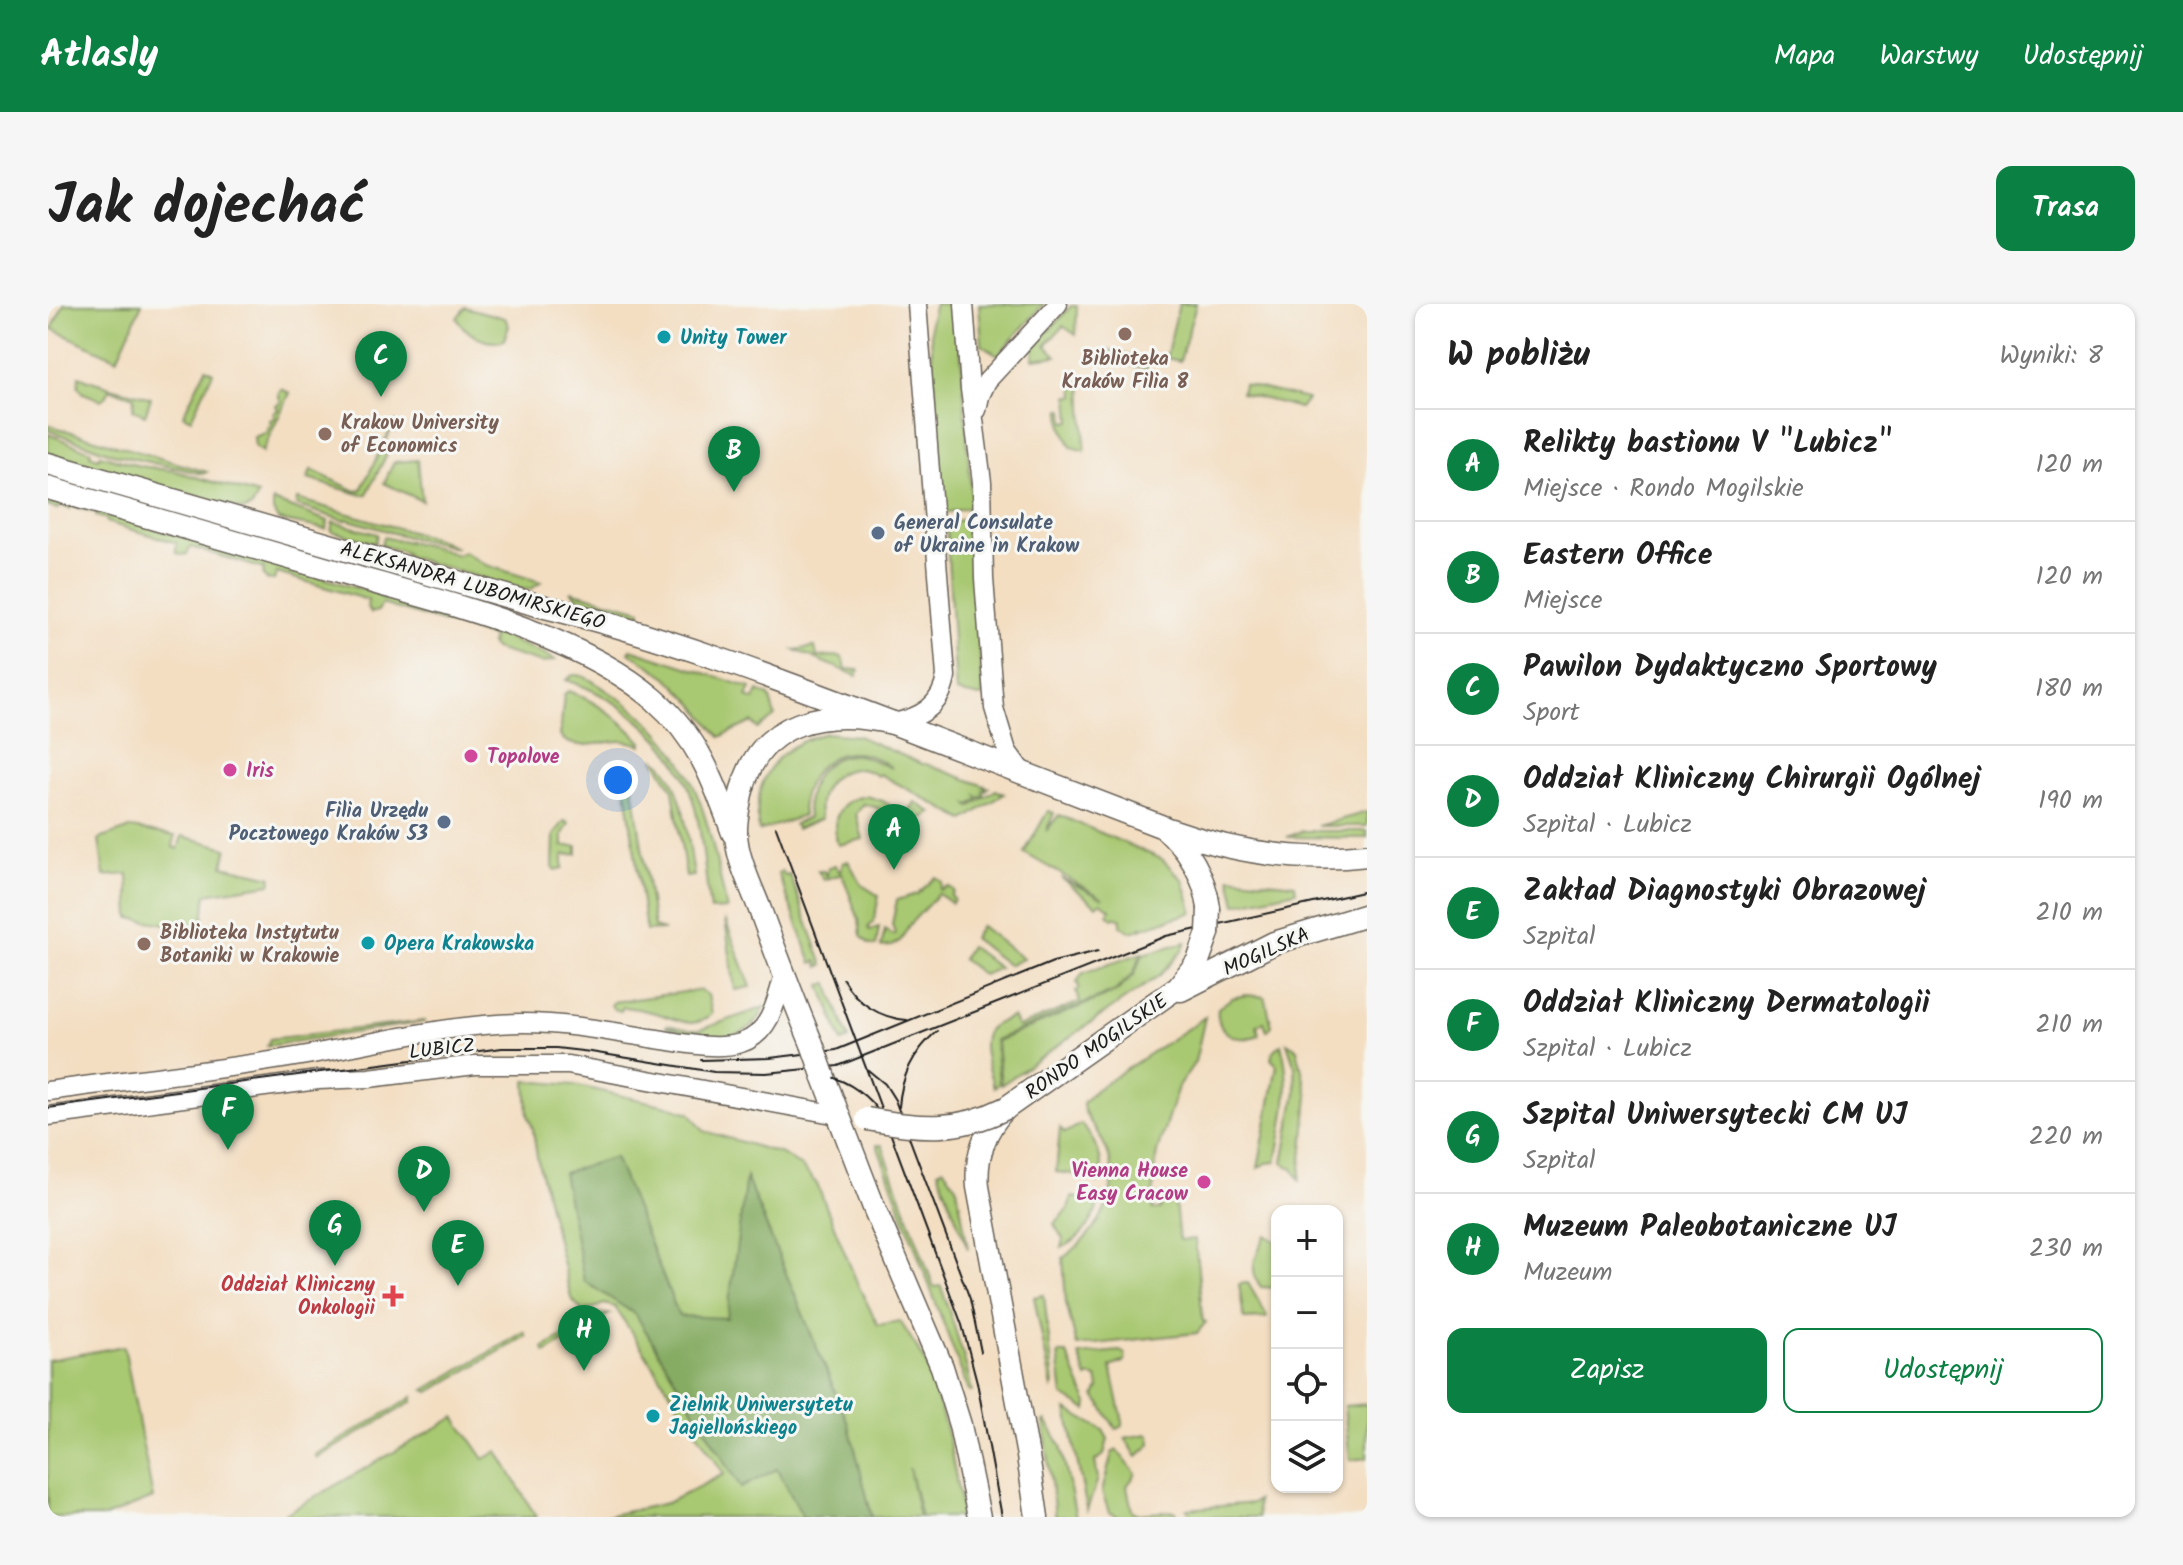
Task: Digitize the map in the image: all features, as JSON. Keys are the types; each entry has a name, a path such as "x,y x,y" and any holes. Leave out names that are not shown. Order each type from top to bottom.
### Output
{"main road":[{"name":"ALEKSANDRA LUBOMIRSKIEGO","path":"48,464 537,605 610,623 738,664 893,723"},
{"name":"ALEKSANDRA LUBOMIRSKIEGO","path":"48,488 464,609 580,653 607,667 654,700 692,741 710,770 736,842"},
{"name":"RONDO MOGILSKIE","path":"833,716 893,723 1023,773 1163,827 1185,849 1204,885 1209,908 1208,933 1194,968 1169,995 1006,1108 982,1119 953,1127 931,1128 838,1115 736,842 738,808 747,777 762,751 776,737 801,723 833,716"},
{"path":"1163,827 1248,852 1312,857 1367,855"},
{"name":"MOGILSKA","path":"1169,995 1274,943 1367,915"},
{"path":"1006,1108 987,1134 977,1171 1037,1517"},
{"path":"838,1115 948,1381 979,1517"}],"street":[{"path":"964,304 982,482 984,579 993,698 1002,738 1012,760 1023,773"},
{"path":"975,425 980,396 987,381 1058,304"},
{"path":"893,723 924,713 937,702 942,691 945,665 919,309"},
{"name":"LUBICZ","path":"48,1091 270,1061 361,1043 485,1025 563,1025 684,1043 738,1044 748,1041 764,1028 784,974"},
{"name":"LUBICZ","path":"48,1116 318,1080 369,1078 475,1065 542,1063 838,1115"}],"green space":[{"path":"64,304 142,304 117,359 52,329"},
{"path":"935,304 955,304 958,311 972,507 944,513 930,322"},
{"path":"979,304 1044,304 998,355 982,345"},
{"path":"1179,304 1196,304 1180,361 1166,358"},
{"path":"1071,306 1077,306 1076,335 1063,326 1046,345 1057,356 1033,359 1034,347"},
{"path":"465,307 505,318 509,326 504,340 491,342 465,329 457,318"},
{"path":"1109,350 1153,361 1146,369 1108,360 1105,358"},
{"path":"206,368 213,372 191,419 183,415"},
{"path":"79,376 151,398 145,415 133,410 134,397 110,389 101,400 83,393 78,386"},
{"path":"1082,382 1085,451 1071,447 1062,427 1061,409 1064,409 1065,422 1071,421 1069,396 1075,396 1074,384"},
{"path":"1243,384 1307,399 1300,408 1241,393"},
{"path":"281,389 290,393 262,452 255,447 254,437 268,432 270,420 275,418 273,413 278,410 276,405 281,402 278,394"},
{"path":"394,422 400,425 398,431 391,430 382,448 387,454 367,494 308,479 311,470 356,491 361,490"},
{"path":"48,425 207,472 203,474 113,454 48,430"},
{"path":"48,434 91,451 90,455 98,458 100,455 140,466 175,471 258,495 253,506 242,510 48,453"},
{"path":"418,460 422,501 384,483 394,462"},
{"path":"48,498 381,595 380,598 386,596 408,603 493,633 555,660 542,663 494,649 492,637 382,604 378,611 371,613 367,608 368,600 277,573 274,580 267,580 263,576 264,569 191,547 187,554 181,555 176,552 177,543 106,522 107,519 96,516 97,513 71,506 70,509 59,505 58,509 48,506"},
{"path":"297,499 457,548 345,521 296,505"},
{"path":"273,501 328,521 326,529 278,520 273,511"},
{"path":"970,518 983,696 980,697 956,692 946,523"},
{"path":"333,522 377,534 375,543 331,531"},
{"path":"383,537 457,555 464,552 486,565 541,582 523,590 406,556 406,553 381,545"},
{"path":"571,591 641,610 641,618 581,600"},
{"path":"815,647 817,657 840,656 846,669 859,670 857,676 795,650"},
{"path":"631,649 751,688 747,697 754,700 758,691 769,696 775,716 758,729 752,722 720,737 667,677 629,652"},
{"path":"573,675 593,681 640,714 663,736 681,761 704,815 727,909 710,910 694,803 669,752 622,708 604,696 566,680"},
{"path":"568,691 608,712 642,745 623,741 581,745 566,741 560,736 564,695"},
{"path":"826,733 858,736 922,764 990,788 985,788 985,795 977,796 978,800 968,804 970,807 996,790 1004,794 964,820 880,774 855,769 844,771 827,785 822,795 821,819 796,829 794,824 808,818 809,795 817,775 833,760 856,755 892,768 873,757 851,753 830,759 814,774 804,794 803,816 759,831 759,796 771,767 793,746"},
{"path":"654,758 664,767 679,795 694,876 686,877 673,790"},
{"path":"629,760 654,927 664,930 646,931 622,762"},
{"path":"866,796 883,801 906,816 915,802 932,813 922,818 915,829 900,824 884,824 878,808 864,804 856,814 863,839 838,845 835,828 838,813 849,802"},
{"path":"1048,811 1054,813 1046,831 1059,815 1162,859 1183,880 1193,912 1142,928 1140,926 1141,929 1131,932 1121,926 1121,919 1113,919 1108,914 1110,909 1101,902 1097,906 1061,878 1103,898 1024,853"},
{"path":"1367,812 1367,826 1317,826"},
{"path":"564,821 569,823 563,834 563,846 577,846 577,854 563,855 563,868 556,870 553,867 554,835"},
{"path":"131,828 175,836 173,847 178,849 182,836 227,848 223,866 272,877 270,884 206,894 202,930 130,918 128,874 104,876 99,839"},
{"path":"1303,831 1367,831 1367,838 1287,837"},
{"path":"848,861 862,885 879,896 874,921 868,928 879,927 876,946 861,936 859,920 842,874 824,880 818,871 824,871 827,876 828,868 835,865 840,872 843,863"},
{"path":"782,871 785,876 790,875 823,965 819,967 817,961 812,963 778,873"},
{"path":"936,877 942,882 940,890 948,886 954,891 952,903 938,894 909,925 901,940 892,946 881,947 885,929 895,934 892,924 897,900 917,894"},
{"path":"1230,877 1295,884 1296,891 1236,904"},
{"path":"725,919 751,987 735,990"},
{"path":"981,926 1023,959 1008,965 973,938"},
{"path":"1186,942 1182,951 1160,975 1001,1085 997,1041 1116,992 1134,975 1143,954"},
{"path":"970,946 999,968 983,975 962,959"},
{"path":"1142,953 1133,974 1115,991 995,1040 999,1084 994,1088 984,1049 991,1027 1013,1017 1018,1027 1080,1002 1076,991 1080,989 1077,982 1083,973"},
{"path":"828,983 849,1039 842,1042 821,985"},
{"path":"699,990 708,995 712,1014 698,1022 685,1022 631,1008 623,1007 621,1011 611,1005 613,1002"},
{"path":"1246,995 1265,997 1272,1026 1267,1031 1264,1022 1257,1025 1259,1035 1236,1037 1220,1024 1218,1008 1232,998"},
{"path":"765,1007 757,1021 735,1035 709,1037 666,1027 699,1030"},
{"path":"1205,1017 1195,1062 1178,1087 1157,1152 1153,1210 1175,1203 1179,1240 1195,1239 1203,1321 1206,1322 1197,1333 1077,1346 1066,1303 1063,1258 1098,1222 1111,1192 1112,1176 1110,1159 1083,1103 1095,1090"},
{"path":"424,1022 267,1046 270,1039"},
{"path":"1287,1043 1297,1049 1308,1096 1300,1180 1293,1169 1283,1163 1296,1092 1295,1067"},
{"path":"1281,1044 1287,1089 1282,1132 1276,1162 1258,1168 1277,1065 1271,1059"},
{"path":"526,1081 574,1085 672,1107 690,1113 704,1131 782,1154 802,1167 817,1184 858,1285 878,1325 900,1321 924,1359 949,1441 963,1517 921,1517 909,1468 919,1517 601,1517 667,1503 724,1474 615,1307 604,1304 583,1312 571,1298 528,1115"},
{"path":"1081,1124 1098,1152 1101,1176 1098,1183 1090,1176 1056,1172 1060,1128 1065,1133"},
{"path":"877,1145 882,1145 934,1287 941,1286 972,1391 969,1392"},
{"path":"615,1157 679,1316 727,1318 746,1177 849,1425 872,1517 803,1517 777,1469 741,1488 636,1315 584,1281 563,1173"},
{"path":"944,1168 957,1188 968,1249 938,1171"},
{"path":"1097,1194 1096,1210 1088,1226 1061,1248 1063,1239 1054,1224 1067,1211 1072,1197 1086,1199"},
{"path":"1266,1235 1271,1238 1271,1288 1261,1287 1254,1274 1256,1255"},
{"path":"1248,1283 1266,1318 1244,1319 1239,1284"},
{"path":"1044,1295 1054,1384 1052,1388 1034,1297"},
{"path":"593,1314 610,1314 545,1353 543,1348 578,1328 576,1320"},
{"path":"524,1332 526,1336 429,1392 425,1390"},
{"path":"124,1346 153,1498 105,1517 48,1517 48,1360"},
{"path":"1120,1351 1125,1354 1125,1361 1111,1367 1123,1422 1123,1426 1116,1429 1095,1396 1099,1388 1097,1378 1087,1378 1079,1355"},
{"path":"1058,1354 1067,1354 1088,1404 1087,1410 1063,1396"},
{"path":"413,1397 412,1402 317,1458 315,1455"},
{"path":"1367,1404 1367,1458 1350,1460 1344,1406"},
{"path":"1067,1410 1103,1430 1108,1439 1104,1455 1095,1461 1098,1479 1087,1510"},
{"path":"455,1417 484,1459 498,1451 536,1517 280,1517"},
{"path":"1046,1421 1061,1446 1076,1517 1055,1517"},
{"path":"1147,1434 1151,1444 1137,1457 1125,1438"},
{"path":"1117,1450 1136,1474 1127,1486 1132,1511 1139,1514 1175,1511 1179,1517 1119,1517 1109,1512 1102,1492 1112,1453"},
{"path":"1257,1500 1258,1517 1193,1517 1187,1509 1253,1503"}],"tram line":[{"path":"776,827 962,1325 977,1382 1002,1517"},
{"path":"48,1108 502,1048 556,1048 714,1072 766,1073 838,1066 1166,936 1367,891"},
{"path":"701,1060 770,1058 836,1050 1053,962 1098,951"},
{"path":"843,979 848,988 870,1008 907,1020"},
{"path":"899,1107 910,1065 937,1031"},
{"path":"868,1070 885,1084 895,1100 970,1299 981,1352"},
{"path":"817,1073 851,1086 877,1109"}],"place":[{"name":"Biblioteka Kraków Filia 8","path":"1125,334"},
{"name":"Unity Tower","path":"664,337"},
{"name":"Pawilon Dydaktyczno Sportowy","path":"381,397"},
{"name":"Krakow University of Economics","path":"325,434"},
{"name":"Eastern Office","path":"734,492"},
{"name":"General Consulate of Ukraine in Krakow","path":"878,533"},
{"name":"Topolove","path":"471,756"},
{"name":"Iris","path":"230,770"},
{"name":"Filia Urzędu Pocztowego Kraków 53","path":"444,822"},
{"name":"Relikty bastionu V \"Lubicz\"","path":"894,870"},
{"name":"Opera Krakowska","path":"368,943"},
{"name":"Biblioteka Instytutu Botaniki w Krakowie","path":"144,944"},
{"name":"Oddział Kliniczny Dermatologii","path":"228,1150"},
{"name":"Vienna House Easy Cracow","path":"1204,1182"},
{"name":"Oddział Kliniczny Chirurgii Ogólnej","path":"424,1212"},
{"name":"Szpital Uniwersytecki CM UJ","path":"335,1266"},
{"name":"Zakład Diagnostyki Obrazowej","path":"458,1286"},
{"name":"Oddział Kliniczny Onkologii","path":"393,1296"},
{"name":"Muzeum Paleobotaniczne UJ","path":"584,1371"},
{"name":"Zielnik Uniwersytetu Jagiellońskiego","path":"653,1416"}]}
